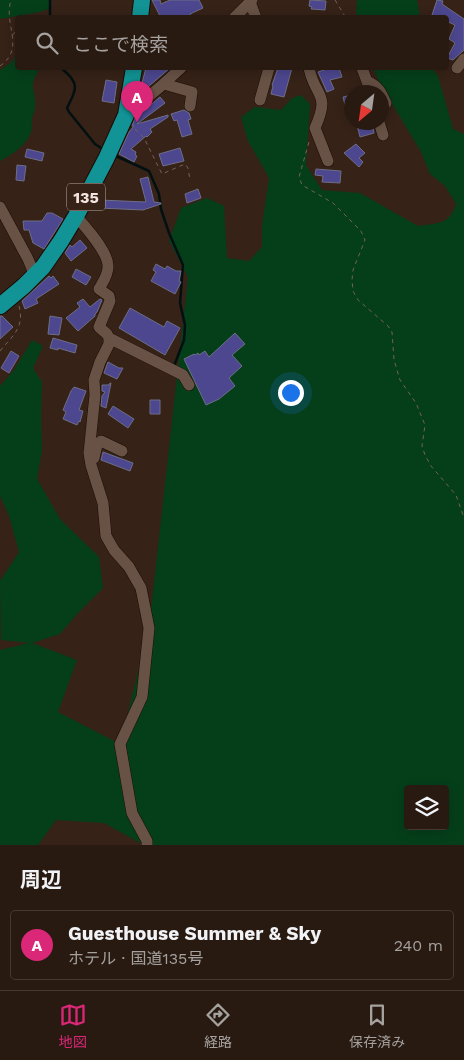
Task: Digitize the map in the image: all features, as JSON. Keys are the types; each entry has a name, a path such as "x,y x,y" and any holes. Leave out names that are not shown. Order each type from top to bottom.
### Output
{"highway":[{"path":"140,15 142,0"},
{"name":"135","path":"0,306 35,276 50,258 76,216 125,118 134,70"}],"street":[{"path":"237,15 252,0"},
{"path":"252,0 255,15"},
{"path":"125,118 179,70"},
{"path":"260,100 268,70"},
{"path":"308,70 321,94 323,103 316,128 328,161"},
{"path":"363,70 368,85"},
{"path":"164,84 192,92 190,106"},
{"path":"381,130 383,135"},
{"path":"0,207 35,276"},
{"path":"76,216 107,258 108,269 99,289 109,296 110,302 99,327 109,338 183,375 189,385"},
{"path":"109,338 109,344 94,380 95,394 89,445 90,460 103,504 106,536 141,588 149,628 142,697 120,744 132,813 147,841 147,845"},
{"path":"90,460 94,458 97,445 101,441 122,451"}],"path":[{"path":"0,66 9,59 13,52 12,35 9,25 11,0"},
{"path":"335,0 344,15"},
{"path":"125,118 144,138 162,174 186,164 190,180"},
{"path":"316,128 304,155 299,177 302,185 333,202 361,230 365,240 353,270 353,291 358,300 388,326 392,332 394,360 400,380 416,403 425,425 422,446 425,455 431,466 456,496 464,518"},
{"path":"0,351 19,328 21,311 18,301 13,294"}],"green space":[{"path":"0,0 51,0 48,9 40,12 0,19"},
{"path":"357,0 417,0 420,15 356,15"},
{"path":"15,56 15,70 39,70 33,85 35,109 31,133 28,139 15,152 0,161 0,70 12,62"},
{"path":"374,70 434,70 438,76 453,129 464,134 464,845 144,845 104,823 56,820 38,845 0,845 0,650 29,643 1,640 0,581 19,552 9,516 0,496 0,386 14,370 32,340 43,346 33,368 42,382 42,450 37,479 60,519 99,557 103,588 60,634 32,643 77,660 58,712 120,744 149,628 188,277 169,241 181,208 207,198 224,206 227,258 249,261 262,247 262,226 269,178 248,141 241,117 255,107 281,110 292,98 301,95 310,104 306,165 322,190 360,193 418,226 442,222 450,216 456,204 445,186 430,174 421,152 389,98 389,85 381,85"}],"building":[{"path":"152,0 160,0 161,4 170,0 199,0 203,8 190,15 160,15"},
{"path":"310,0 326,1 325,10 311,9 312,7 309,6"},
{"path":"437,0 443,1 442,4 464,19 464,50 453,60 449,59 449,54 455,43 449,39 455,25 449,22 449,15 432,15"},
{"path":"145,70 168,70 142,92 144,84 142,83"},
{"path":"277,70 291,70 284,97 271,94"},
{"path":"340,70 342,77 330,80 334,89 327,92 318,72"},
{"path":"106,80 117,82 114,103 102,101"},
{"path":"160,97 165,103 137,124 168,115 168,117 150,129 152,132 131,149 136,152 135,155 137,156 134,162 119,154 129,132 134,126 132,126 135,118"},
{"path":"184,110 189,113 191,119 188,120 192,134 182,137 177,120 174,121 171,114"},
{"path":"358,130 373,130 374,133 360,137"},
{"path":"356,144 365,153 359,158 363,162 359,167 344,153"},
{"path":"180,148 184,161 163,166 159,154"},
{"path":"27,149 44,153 42,161 25,157"},
{"path":"17,165 26,166 24,181 16,180"},
{"path":"316,169 341,171 340,183 322,182 323,176 315,175"},
{"path":"148,177 154,202 161,204 143,210 99,208 100,200 146,202 140,179"},
{"path":"198,189 201,198 187,203 185,194"},
{"path":"47,213 52,213 63,219 44,249 33,243 29,230 24,230 23,221 42,221"},
{"path":"80,240 87,248 71,261 65,253 70,245 72,247"},
{"path":"156,264 165,269 167,266 176,271 181,271 179,281 181,282 175,294 151,281 156,272 153,270"},
{"path":"76,269 91,277 86,285 72,277"},
{"path":"49,276 51,278 53,276 59,284 36,299 38,303 25,309 22,301"},
{"path":"83,299 90,307 100,299 102,300 95,316 78,331 66,318 80,307 77,303"},
{"path":"130,308 164,327 167,321 180,328 165,355 119,328"},
{"path":"0,316 13,327 0,339"},
{"path":"50,316 62,318 59,335 48,334"},
{"path":"235,333 245,344 232,355 242,366 229,378 235,386 219,399 206,405 184,359 194,354 198,353 199,355 205,351 209,357"},
{"path":"53,338 77,345 75,353 58,348 58,350 50,348"},
{"path":"11,351 19,356 9,373 1,368"},
{"path":"108,362 123,368 117,379 104,373"},
{"path":"110,383 106,408 101,406 102,396 105,392 102,391 102,385 109,385"},
{"path":"74,387 86,391 79,410 83,411 80,422 77,425 63,419 66,412 63,410"},
{"path":"150,400 160,400 160,414 150,414"},
{"path":"113,406 134,419 128,428 108,414"},
{"path":"103,452 133,463 130,471 101,460"}],"waterway":[{"path":"50,0 50,15"},
{"path":"63,70 74,82 75,86 75,91 67,108 95,144 101,148"},
{"path":"116,156 149,171 159,194 161,209 169,233 183,265 180,303 185,325 184,340 174,366"}],"place":[{"name":"Guesthouse Summer & Sky","path":"137,122"}]}
